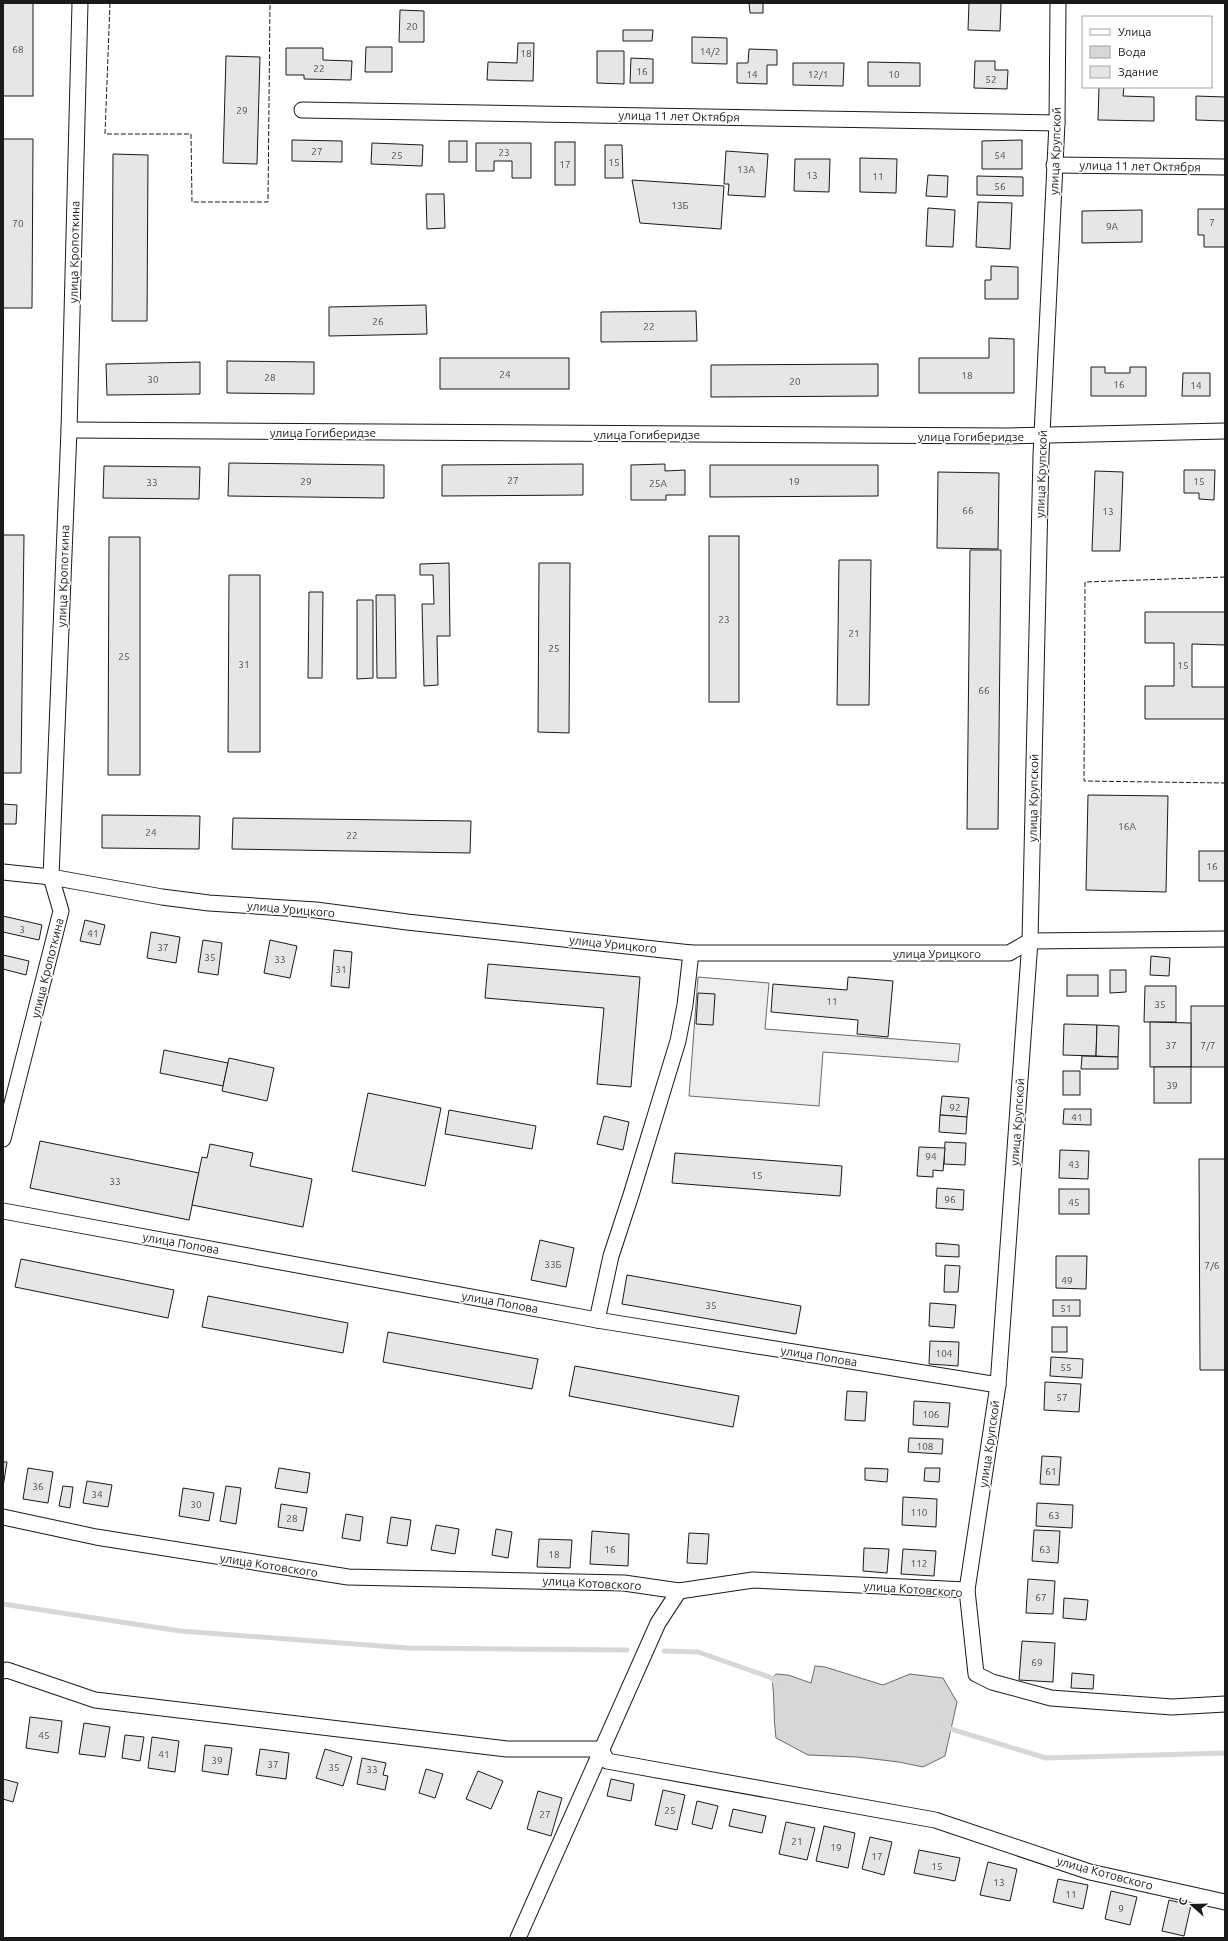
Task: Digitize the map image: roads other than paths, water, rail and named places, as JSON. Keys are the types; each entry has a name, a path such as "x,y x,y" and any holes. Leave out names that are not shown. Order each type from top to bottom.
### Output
{"street":[{"name":"улица Кропоткина","path":"3,1139 61,911 51,877 69,430 80,3"},
{"name":"улица Крупской","path":"967,1590 998,1385 1030,941 1042,436 1057,123 1058,3"},
{"name":"улица 11 лет Октября","path":"302,110 1057,123"},
{"name":"улица 11 лет Октября","path":"1054,165 1225,167"},
{"name":"улица Гогиберидзе","path":"69,430 1042,436 1225,431"},
{"name":"улица Урицкого","path":"3,872 51,877 162,897 209,903 316,910 407,922 691,953 1009,953 1030,941 1225,939"},
{"path":"597,1320 611,1256 678,1041 686,999 691,953"},
{"name":"улица Попова","path":"3,1211 597,1320 998,1385"},
{"name":"улица Котовского","path":"3,1517 96,1538 348,1578 624,1583 679,1590 753,1580 967,1590 976,1674 992,1682 1051,1698 1172,1707 1225,1704"},
{"path":"518,1938 658,1623 679,1590"},
{"path":"3,1671 7,1670 95,1700 507,1749 601,1749"},
{"name":"улица Котовского","path":"601,1749 607,1761 935,1820 1090,1872 1225,1902"}],"water":[{"path":"815,1666 825,1667 883,1685 910,1674 943,1678 957,1702 945,1756 923,1767 899,1762 857,1757 808,1755 776,1738 772,1678 776,1674 788,1675 811,1683"}],"waterway":[{"path":"3,1604 180,1631 408,1648 627,1650"},
{"path":"664,1651 698,1652 772,1678 775,1682"},
{"path":"944,1727 1046,1758 1225,1753"}]}
